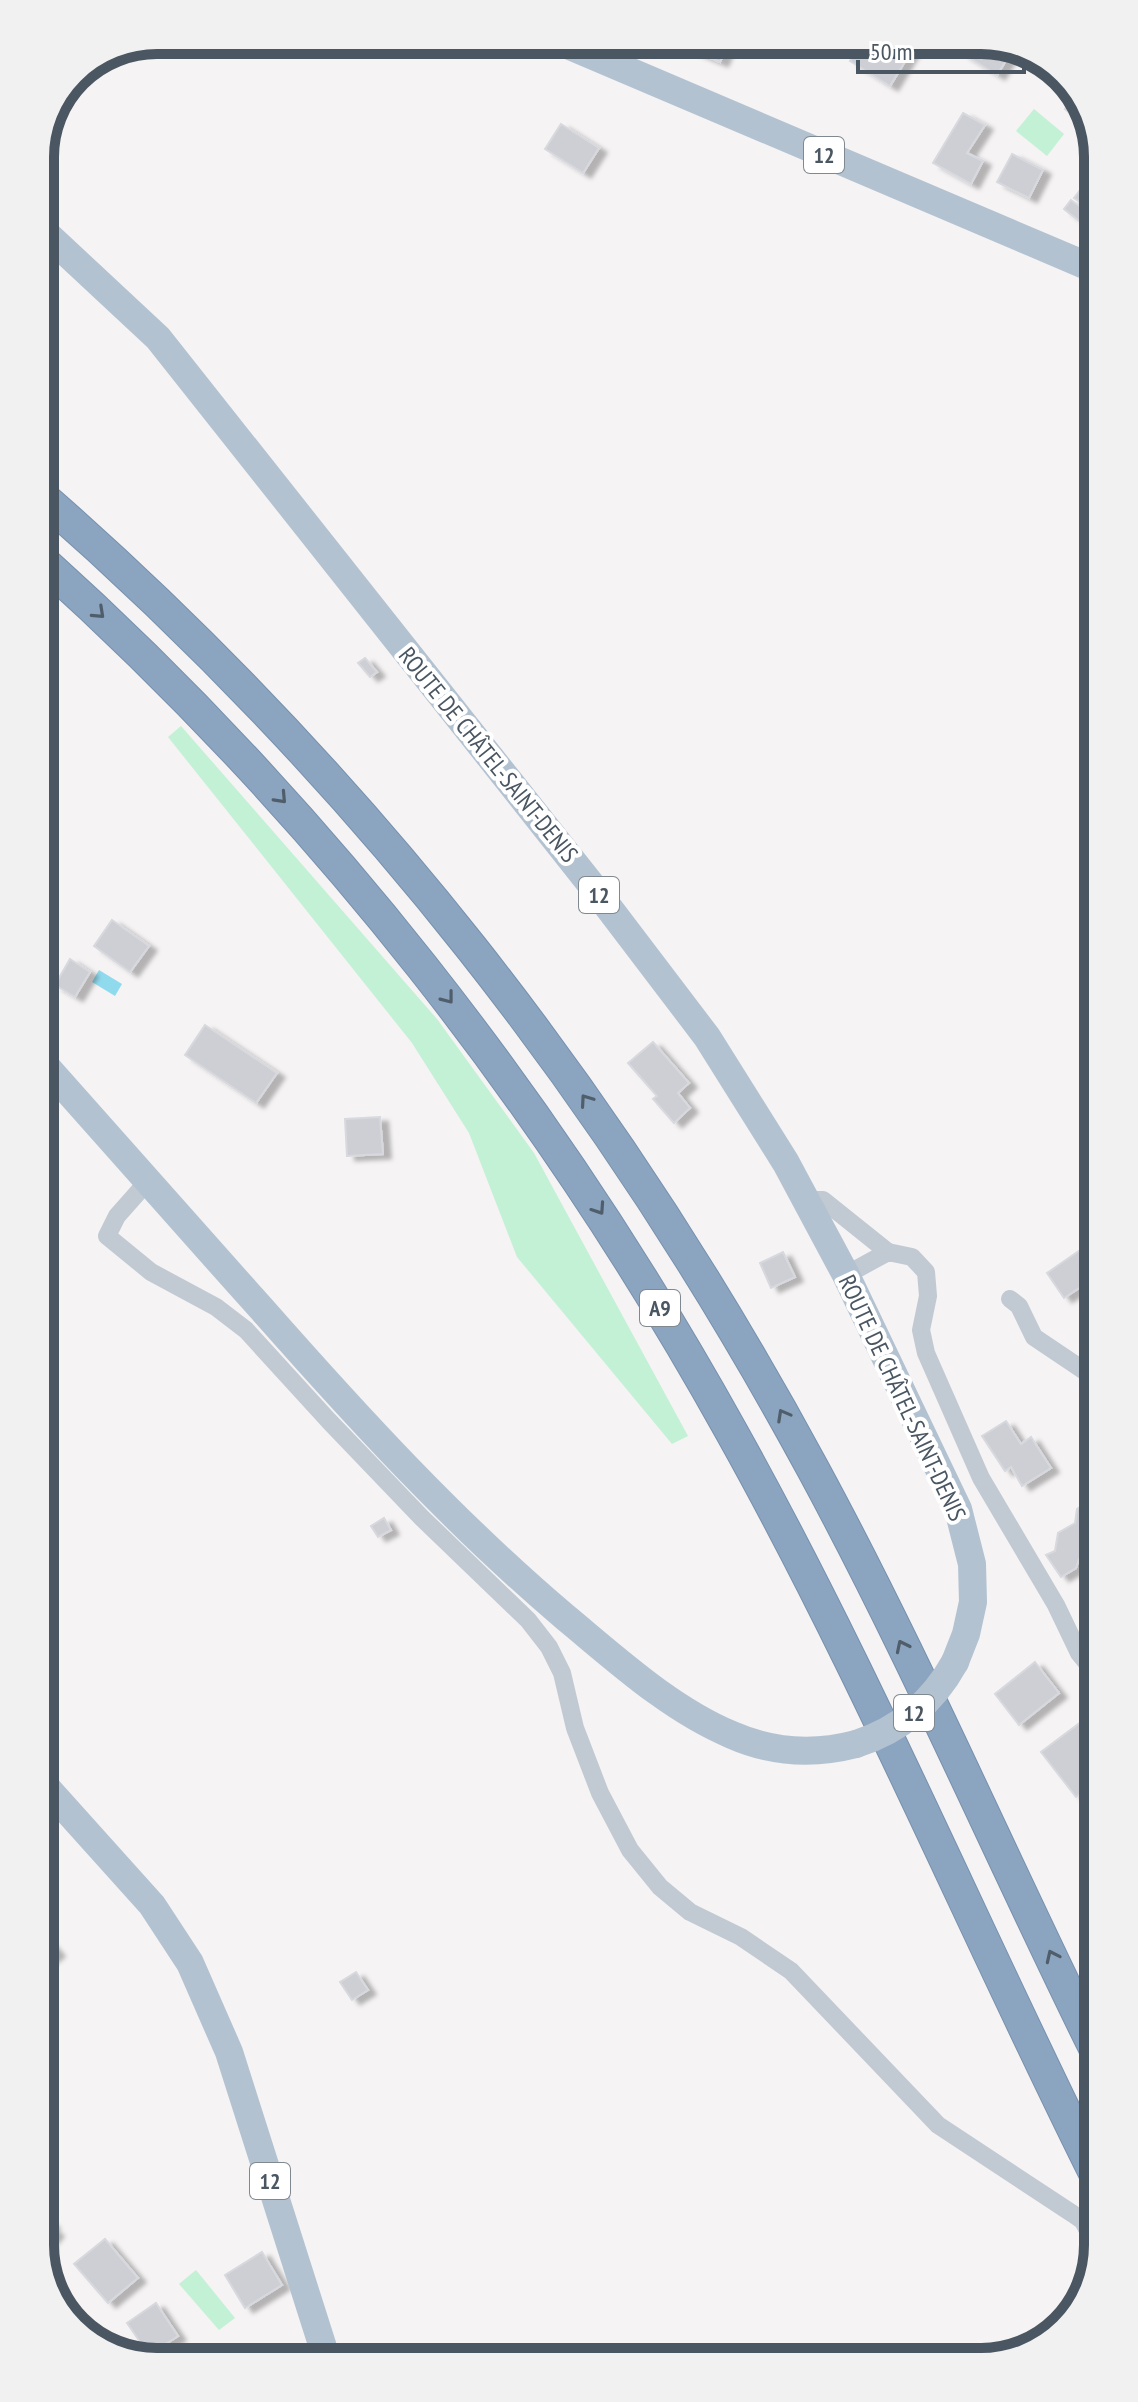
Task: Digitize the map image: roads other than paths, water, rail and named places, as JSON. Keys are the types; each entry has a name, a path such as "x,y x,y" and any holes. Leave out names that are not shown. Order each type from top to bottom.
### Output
{"highway":[{"name":"A9","path":"54,508 175,618 274,718 347,798 480,956 621,1149 723,1311 814,1471 942,1725 1084,2025"},
{"name":"A9","path":"54,572 207,720 286,803 356,884 474,1032 611,1228 709,1392 794,1549 892,1745 1084,2150"}],"main road":[{"name":"12","path":"606,54 1084,264"},
{"name":"ROUTE DE CHÂTEL-SAINT-DENIS","path":"54,241 158,338 593,887 707,1037 786,1163 846,1275 933,1454 958,1509 967,1539 972,1564 973,1602 966,1634 955,1662 936,1691 908,1718 881,1735 819,1752 798,1752 756,1744 709,1724 643,1680 533,1589 404,1466 54,1075"},
{"name":"12","path":"54,1796 152,1905 190,1963 229,2052 323,2348"}],"street":[{"path":"148,1181 117,1216 107,1236 151,1272 206,1300 246,1330 422,1518 528,1620 549,1647 562,1673 575,1728 600,1793 630,1850 660,1887 690,1912 741,1937 791,1971 938,2125 1084,2223"},
{"path":"806,1200 823,1200 888,1252 912,1257 926,1272 928,1296 921,1330 926,1353 981,1478 1084,1659"},
{"path":"846,1275 888,1252"},
{"path":"1010,1299 1019,1306 1034,1337 1084,1371"}],"water":[{"path":"99,970 122,984 115,996 92,982"}]}
